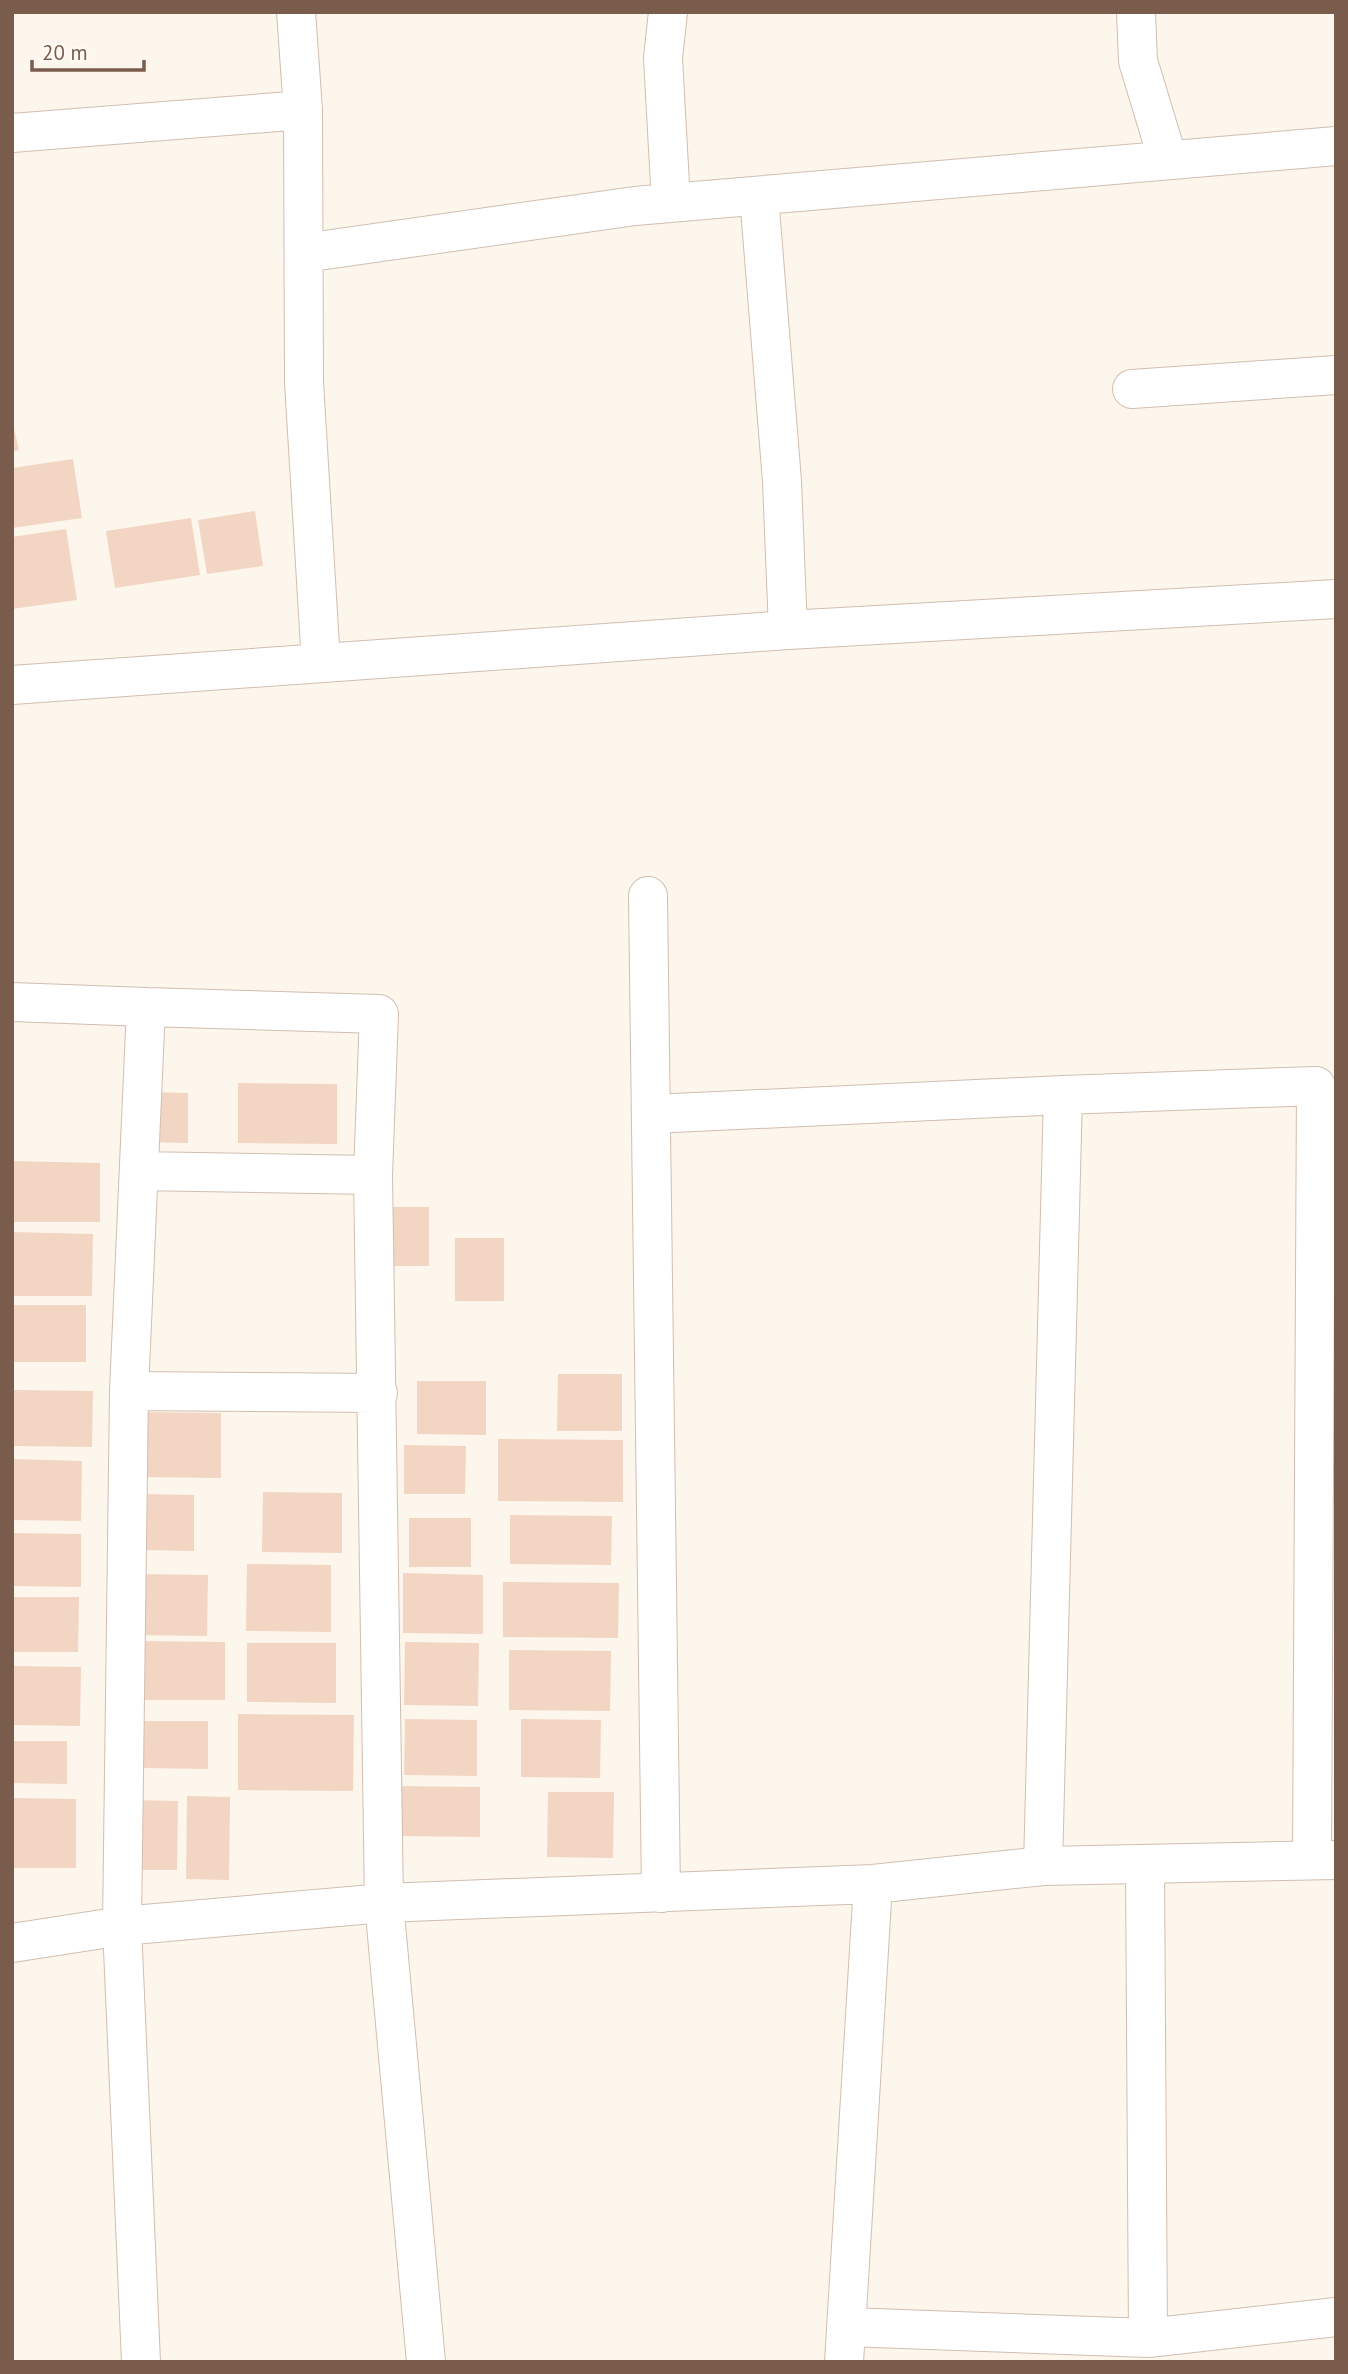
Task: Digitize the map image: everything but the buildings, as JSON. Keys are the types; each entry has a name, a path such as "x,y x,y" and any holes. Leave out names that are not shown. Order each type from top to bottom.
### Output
{"street":[{"path":"296,12 303,110 304,382 321,663"},
{"path":"668,12 663,58 671,203"},
{"path":"1136,12 1138,61 1168,160"},
{"path":"12,133 303,110"},
{"path":"304,253 671,203 1336,146"},
{"path":"759,196 782,481 788,629"},
{"path":"1132,389 1336,375"},
{"path":"12,685 788,629 1336,599"},
{"path":"648,896 661,1893"},
{"path":"12,1002 379,1014 373,1174 384,1903 426,2362"},
{"path":"141,2362 122,1926 129,1391 146,1007"},
{"path":"12,1943 122,1926 384,1903 873,1884 1043,1866 1145,1866 1324,1860 1326,1086 652,1114"},
{"path":"1043,1866 1063,1095"},
{"path":"139,1171 373,1174"},
{"path":"129,1391 378,1393"},
{"path":"1145,1866 1148,2338"},
{"path":"873,1884 845,2344 1148,2338 1336,2317"}]}
